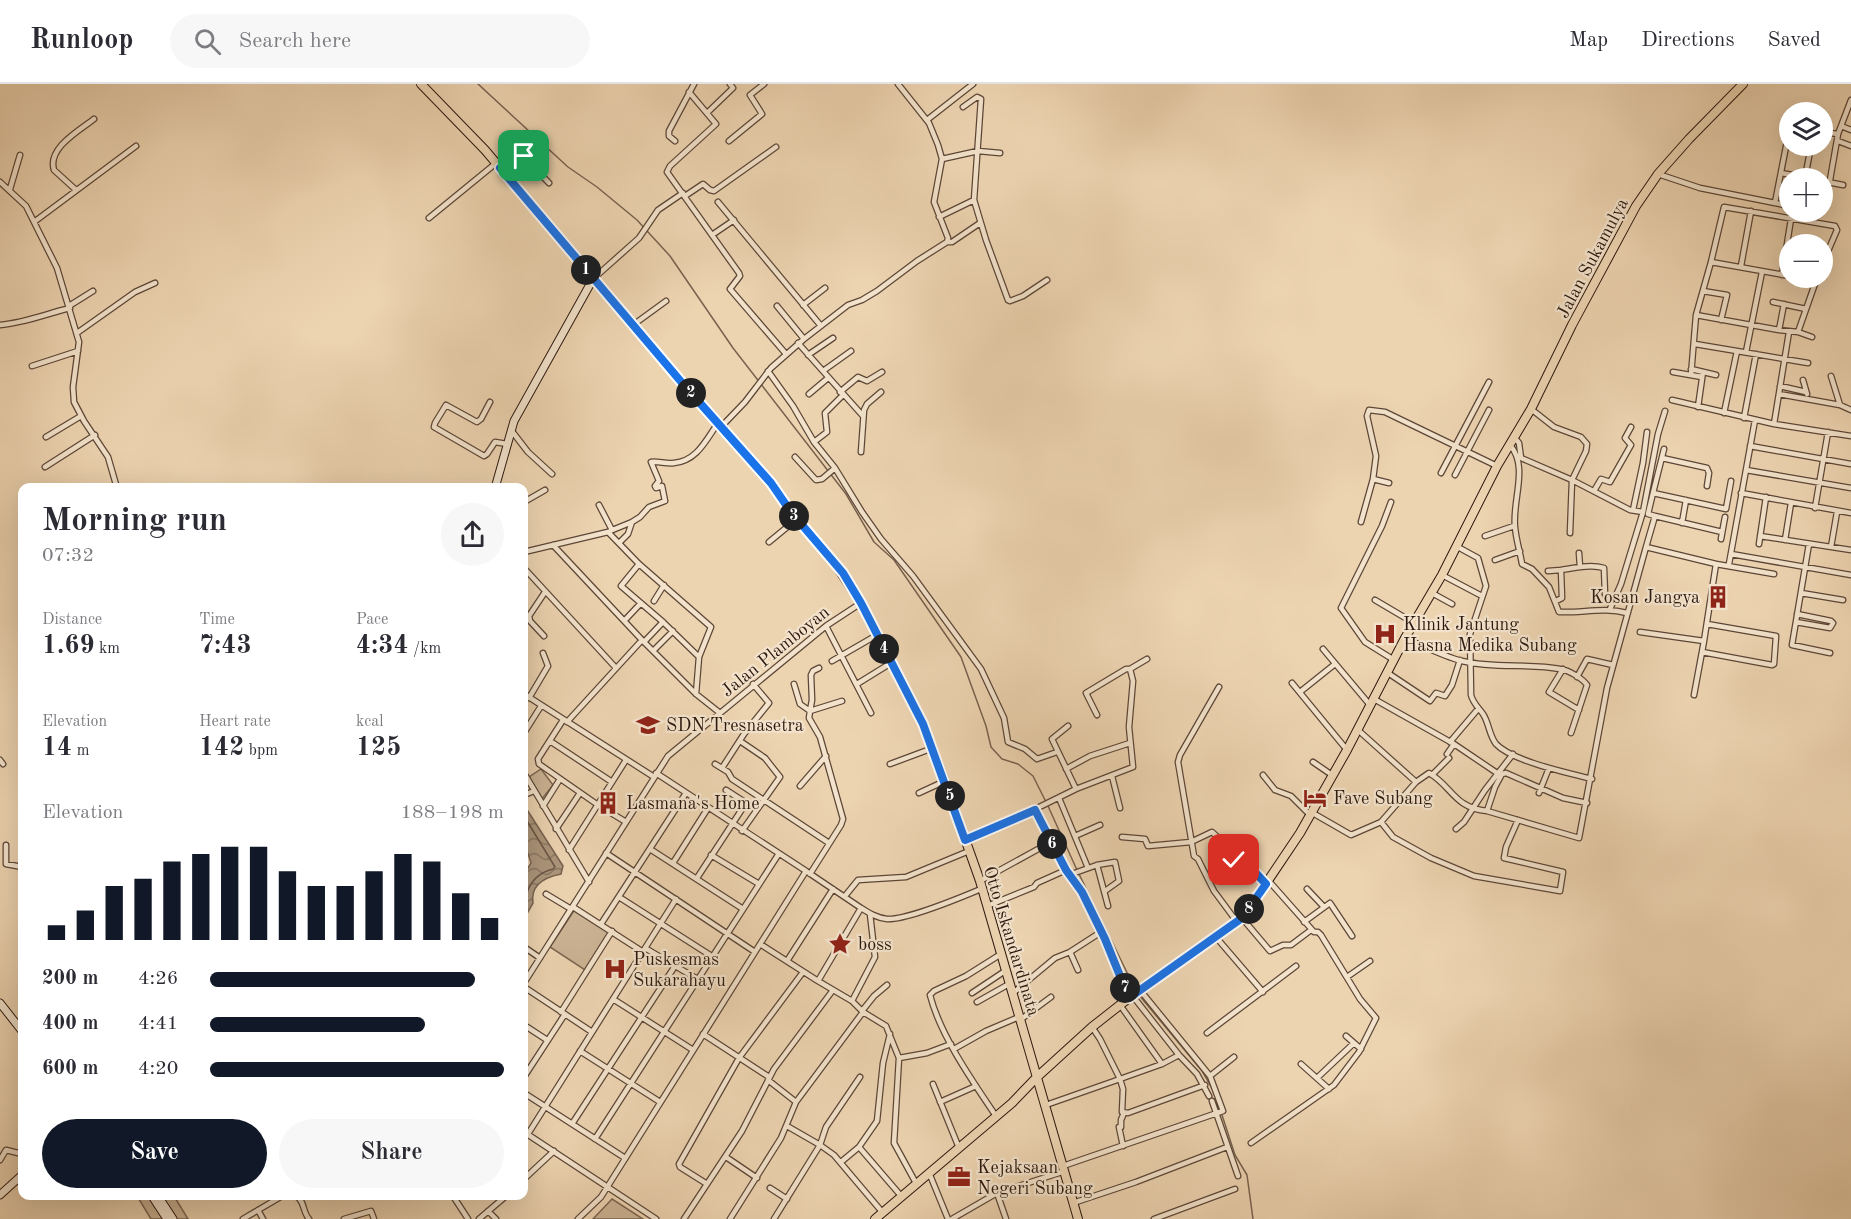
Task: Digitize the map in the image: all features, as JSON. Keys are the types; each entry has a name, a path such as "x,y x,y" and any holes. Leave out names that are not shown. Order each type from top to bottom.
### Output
{"main road":[{"name":"Otto Iskandardinata","path":"421,84 450,112 498,166 771,483 797,519 836,564 861,603 923,724 945,781 981,885 1078,1219"},
{"name":"Jalan Sukamulya","path":"1240,920 1311,813 1347,750 1442,575 1497,466 1531,409 1572,325 1636,206 1658,174 1689,138 1743,84"},
{"path":"875,1219 930,1175 1028,1089 1036,1078 1092,1027 1119,1005 1240,920"}],"street":[{"path":"675,141 669,136 669,131 694,84"},
{"path":"707,112 732,90 733,87 730,84"},
{"path":"729,141 762,114 750,94 764,84"},
{"path":"898,84 927,120 938,145 942,159 934,202 948,238 947,242"},
{"path":"927,120 973,84"},
{"path":"689,92 716,125 667,169 667,172 739,273 740,276 730,289 786,354"},
{"path":"963,107 977,97 981,99 974,200 1008,301 1023,296 1047,280"},
{"path":"1832,168 1838,134 1851,100"},
{"path":"76,190 54,170 54,159 61,146 94,119"},
{"path":"1841,126 1851,130"},
{"path":"1833,133 1838,134"},
{"path":"1838,141 1851,146"},
{"path":"34,222 136,146"},
{"path":"496,483 511,430 525,400 593,279 645,230 658,210 703,184 710,190 714,190 776,147"},
{"path":"942,159 978,150 1000,153"},
{"path":"10,189 20,155"},
{"path":"429,218 498,166 516,156 522,156 549,183"},
{"path":"1658,174 1700,188 1779,204"},
{"path":"0,182 26,206 57,268 77,333 74,402 108,458 115,483"},
{"path":"1770,215 1779,182"},
{"path":"1833,183 1843,185"},
{"path":"939,217 974,200"},
{"path":"718,202 821,326"},
{"path":"1691,372 1696,315 1711,262 1722,209 1728,206 1779,217"},
{"path":"1741,266 1751,211"},
{"path":"712,235 734,220"},
{"path":"1806,222 1837,228 1833,238"},
{"path":"528,551 610,531 632,522 647,509 663,504 666,499 662,486 656,488 655,486 659,481 651,462 671,464 684,461 702,448 719,425 746,402 767,372 804,339 848,305 877,291 917,261 947,242 952,242 980,223"},
{"path":"1711,262 1779,275"},
{"path":"1746,352 1762,272"},
{"path":"77,333 135,292 155,283"},
{"path":"803,305 825,288"},
{"path":"1798,332 1813,288"},
{"path":"0,325 14,324 69,307 93,291"},
{"path":"1703,291 1727,295 1721,320"},
{"path":"633,325 666,301"},
{"path":"1773,302 1806,309"},
{"path":"1779,330 1784,304"},
{"path":"777,306 804,339"},
{"path":"1696,315 1798,332 1812,337"},
{"path":"1774,424 1789,332"},
{"path":"808,355 833,338"},
{"path":"798,344 863,416"},
{"path":"1695,344 1808,363"},
{"path":"32,366 78,351"},
{"path":"823,371 851,351"},
{"path":"1724,413 1737,351"},
{"path":"1744,418 1756,354"},
{"path":"767,372 793,406 814,442 862,512 913,576 981,669 1004,718 1010,744 1025,750 1037,759 1057,752"},
{"path":"814,442 827,432 825,413 842,393 858,377 867,381 882,372"},
{"path":"1673,372 1716,375"},
{"path":"1698,407 1703,375"},
{"path":"1831,375 1840,405"},
{"path":"809,394 828,378"},
{"path":"1803,380 1809,400"},
{"path":"1441,472 1489,382"},
{"path":"1780,386 1806,392"},
{"path":"861,452 863,416 867,404 881,392"},
{"path":"1779,394 1840,405 1851,410"},
{"path":"1672,400 1744,418 1851,436"},
{"path":"490,402 477,422 446,405 434,428 482,455 488,454 495,442 507,444"},
{"path":"1531,409 1559,430 1581,437 1585,441 1586,451 1572,480 1570,533"},
{"path":"1361,522 1373,479 1376,452 1367,416 1370,410 1385,412 1497,466"},
{"path":"1455,475 1489,410"},
{"path":"1609,609 1621,584 1642,512 1665,411"},
{"path":"46,437 81,416"},
{"path":"1730,564 1755,420"},
{"path":"1594,491 1601,479 1610,482 1631,445 1625,438 1631,427"},
{"path":"511,430 528,452 552,474"},
{"path":"1633,510 1647,432"},
{"path":"1815,508 1828,432"},
{"path":"45,467 95,435"},
{"path":"1514,436 1519,443 1521,458 1633,510 1642,512"},
{"path":"1510,445 1517,453 1519,466 1514,526 1522,564 1532,569 1549,587 1556,601 1557,610 1560,612 1609,609 1627,613"},
{"path":"1750,446 1851,464"},
{"path":"1664,449 1648,514 1722,532"},
{"path":"795,457 816,480 822,479 833,470"},
{"path":"1662,458 1707,468 1709,473 1707,486"},
{"path":"1746,470 1851,488"},
{"path":"1373,479 1389,483"},
{"path":"1653,493 1726,509 1731,481"},
{"path":"528,500 545,490"},
{"path":"1742,493 1851,513"},
{"path":"1759,544 1766,498"},
{"path":"1682,523 1686,500"},
{"path":"1391,502 1382,526 1341,608 1365,642 1394,660"},
{"path":"1785,540 1791,503"},
{"path":"599,505 610,531 619,543 639,564 711,627 699,657 696,694"},
{"path":"1831,547 1837,512"},
{"path":"1263,775 1275,790 1292,796 1311,813 1351,835 1381,822 1416,782 1428,773 1433,774 1449,792 1473,810 1487,811 1579,838 1613,665 1655,516"},
{"path":"1721,539 1725,517"},
{"path":"769,542 797,519"},
{"path":"619,543 628,534 632,522"},
{"path":"1485,536 1514,526"},
{"path":"1760,536 1851,550"},
{"path":"1809,544 1792,646 1830,653"},
{"path":"553,545 652,651 696,694 720,713"},
{"path":"1455,546 1479,560 1486,586 1470,634 1471,698 1483,714 1496,743 1524,759 1592,779"},
{"path":"1646,547 1716,564 1774,574"},
{"path":"1495,560 1520,551"},
{"path":"1579,553 1580,567"},
{"path":"1731,554 1851,575"},
{"path":"639,564 620,585 699,657"},
{"path":"1694,695 1716,564"},
{"path":"1548,571 1580,567 1603,568 1605,594"},
{"path":"1556,601 1562,597 1561,570"},
{"path":"528,573 616,668"},
{"path":"1442,575 1482,596"},
{"path":"654,601 664,585"},
{"path":"544,636 530,621 529,616 545,592"},
{"path":"1432,592 1452,604"},
{"path":"1801,593 1843,600"},
{"path":"1375,600 1414,623"},
{"path":"625,620 641,603"},
{"name":"Jalan Plamboyan","path":"528,978 655,775 674,751 826,626 861,603"},
{"path":"1796,622 1830,628 1833,622 1797,614"},
{"path":"626,822 541,766 538,761 565,721 663,622"},
{"path":"1702,652 1772,665 1774,663 1776,636 1707,624"},
{"path":"826,626 871,713"},
{"path":"652,651 673,631"},
{"path":"1640,632 1704,641"},
{"path":"832,661 877,635"},
{"path":"1406,638 1470,663 1497,667 1563,669 1577,677 1587,684 1571,733"},
{"path":"1323,650 1372,702 1452,743 1497,773"},
{"path":"543,653 548,666 530,698 626,760 686,793 870,914 889,919 949,903 1051,842"},
{"path":"1097,715 1086,693 1125,669 1130,669 1147,659"},
{"path":"1577,677 1587,659 1613,665"},
{"path":"1388,673 1430,700 1436,693 1445,696 1452,685 1460,660"},
{"path":"857,684 891,663"},
{"path":"1300,692 1335,664"},
{"path":"578,1219 601,1197 760,944 842,825 843,819 826,756 820,737 809,717 812,700 811,675 819,668"},
{"path":"965,840 1037,809 1076,789 1133,767 1129,719 1133,681 1130,669"},
{"path":"1563,669 1548,693 1579,710"},
{"path":"1292,683 1347,750"},
{"path":"722,768 769,703 753,684"},
{"path":"794,684 800,704 810,711"},
{"path":"1219,687 1178,759 1194,856 1198,859 1214,891 1270,951 1282,945 1291,945 1311,930"},
{"path":"810,711 842,701"},
{"path":"528,721 541,706"},
{"path":"1433,774 1448,756 1452,743 1478,709"},
{"path":"1068,726 1052,737 1076,789"},
{"path":"1357,730 1416,782"},
{"path":"550,741 612,782"},
{"path":"740,741 765,758 780,776 742,831"},
{"path":"1066,769 1099,752 1130,743"},
{"path":"890,764 933,748"},
{"path":"1456,829 1473,810 1497,773 1515,755"},
{"path":"800,786 826,756"},
{"path":"569,850 626,760"},
{"path":"1313,762 1332,775"},
{"path":"715,764 730,773 732,779 829,843"},
{"path":"1540,790 1550,768"},
{"path":"1487,811 1495,787 1504,773 1540,790 1587,803"},
{"path":"1112,776 1120,808"},
{"path":"543,806 560,779"},
{"path":"528,780 589,882"},
{"path":"919,793 945,781"},
{"path":"726,790 754,808"},
{"path":"528,793 534,791"},
{"path":"556,829 580,793"},
{"path":"602,924 686,793"},
{"path":"1056,799 1075,836 1085,869"},
{"path":"697,878 746,802"},
{"path":"673,863 708,808"},
{"path":"1037,809 1051,842 1068,873 1082,892 1135,994 1179,1055 1208,1085 1219,1112 1227,1147 1238,1176"},
{"path":"1381,822 1393,837 1431,858 1474,876 1560,891 1563,872 1504,858 1506,847 1518,820"},
{"path":"1075,836 1100,825"},
{"path":"1122,837 1145,839 1148,846 1191,842 1212,832 1222,841 1233,859 1240,856 1314,933 1318,932 1321,935 1360,999 1376,1017 1361,1048 1342,1077 1329,1089 1251,1143"},
{"path":"6,845 6,864 18,866"},
{"path":"650,849 743,909"},
{"path":"844,896 858,880 906,877 969,852"},
{"path":"606,853 755,952"},
{"path":"711,855 759,884"},
{"path":"595,1139 778,855"},
{"path":"987,906 1034,887 1037,883 1114,862 1117,864 1119,882 1105,891"},
{"path":"1097,865 1108,906"},
{"path":"1307,888 1324,907"},
{"path":"787,961 833,889"},
{"path":"546,894 699,980"},
{"path":"619,897 713,957"},
{"path":"528,1130 676,899"},
{"path":"1305,922 1331,903 1352,936"},
{"path":"818,981 861,908"},
{"path":"852,1001 875,957 870,914"},
{"path":"528,1071 612,931"},
{"path":"1012,993 1055,958 1070,952 1101,932"},
{"path":"1215,936 1263,992"},
{"path":"760,944 885,1024 899,1058 894,1143 917,1185"},
{"path":"528,950 540,958"},
{"path":"1070,952 1078,970"},
{"path":"996,1116 953,1047 934,1009 931,994 966,976 1000,954"},
{"path":"1347,977 1370,961"},
{"path":"572,1124 675,966"},
{"path":"1207,1033 1296,966"},
{"path":"972,993 1005,971"},
{"path":"707,1184 680,1167 679,1164 738,1058 803,972"},
{"path":"977,1002 1009,984"},
{"path":"730,1219 787,1126 796,1102 874,996 887,985"},
{"path":"528,988 592,1032"},
{"path":"684,1219 742,1131 768,1079 833,990"},
{"path":"1135,994 1210,1076"},
{"path":"899,1058 953,1047 986,1031 1020,1019 1051,997"},
{"path":"613,999 693,1050"},
{"path":"0,1003 17,1025"},
{"path":"1119,1005 1162,1064"},
{"path":"1092,1027 1120,1079 1121,1111 1124,1113"},
{"path":"528,1028 547,1040"},
{"path":"703,1034 768,1079 796,1102"},
{"path":"837,1159 859,1147 878,1119 881,1075 890,1034"},
{"path":"1346,1036 1361,1048"},
{"path":"1317,1078 1354,1043"},
{"path":"580,1051 660,1102"},
{"path":"1046,1105 1162,1064 1179,1055"},
{"path":"1219,1112 1211,1099 1208,1085 1210,1076 1234,1057"},
{"path":"1301,1064 1329,1089"},
{"path":"774,1219 820,1145 826,1127 861,1077"},
{"path":"933,1084 959,1148"},
{"path":"1124,1146 1119,1127 1121,1127 1120,1120 1124,1113 1208,1085"},
{"path":"940,1102 976,1086"},
{"path":"528,1096 625,1158"},
{"path":"930,1175 950,1219 997,1193 1219,1112"},
{"path":"787,1126 820,1145 837,1159 883,1212"},
{"path":"528,1134 656,1219"},
{"path":"859,1147 902,1197"},
{"path":"1073,1203 1227,1147"},
{"path":"0,1160 6,1150 18,1153"},
{"path":"528,1175 554,1151"},
{"path":"726,1157 757,1178"},
{"path":"0,1195 18,1179"},
{"path":"770,1188 787,1199"},
{"path":"1154,1219 1235,1189"},
{"path":"997,1193 1006,1219"},
{"path":"155,1200 167,1219"},
{"path":"161,1200 173,1219"},
{"path":"243,1219 275,1200"},
{"path":"301,1200 309,1219"},
{"path":"456,1200 468,1219"},
{"path":"479,1219 501,1200"},
{"path":"258,1210 263,1219"},
{"path":"344,1219 371,1211 374,1219"},
{"path":"488,1211 496,1219"}],"shaded area":[{"path":"541,769 553,785 542,799 529,777"},
{"path":"575,909 610,932 585,970 550,947"},
{"path":"612,1199 643,1219 593,1219"},
{"path":"139,1200 176,1200 188,1219 151,1219"}],"water":[{"path":"528,811 563,866 561,874 540,882 534,891 533,903 528,912 528,868 531,863 528,854"}],"waterway":[{"path":"478,84 568,167 597,187 637,220 670,256 733,348 846,494 874,542 894,560 961,657 986,726 991,747 1002,759 1018,764 1033,776 1046,802"},
{"path":"1048,806 1077,870"},
{"path":"1079,874 1135,989"},
{"path":"1139,995 1202,1071 1212,1088"},
{"path":"1222,1115 1235,1155 1247,1175 1253,1219"}],"place":[{"name":"Kosan Jangya","path":"1718,597"},
{"name":"Klinik Jantung Hasna Medika Subang","path":"1385,634"},
{"name":"SDN Tresnasetra","path":"648,725"},
{"name":"Fave Subang","path":"1315,798"},
{"name":"Lasmana's Home","path":"608,803"},
{"name":"boss","path":"840,944"},
{"name":"Puskesmas Sukarahayu","path":"615,969"},
{"name":"Kejaksaan Negeri Subang","path":"959,1177"}],"route":[{"path":"524,156 518,155 500,168 683,384 771,483 791,512 843,573 861,603 923,724 965,840 1035,810 1066,870 1082,892 1105,939 1129,998 1242,918 1266,884 1240,856 1234,860"}]}
